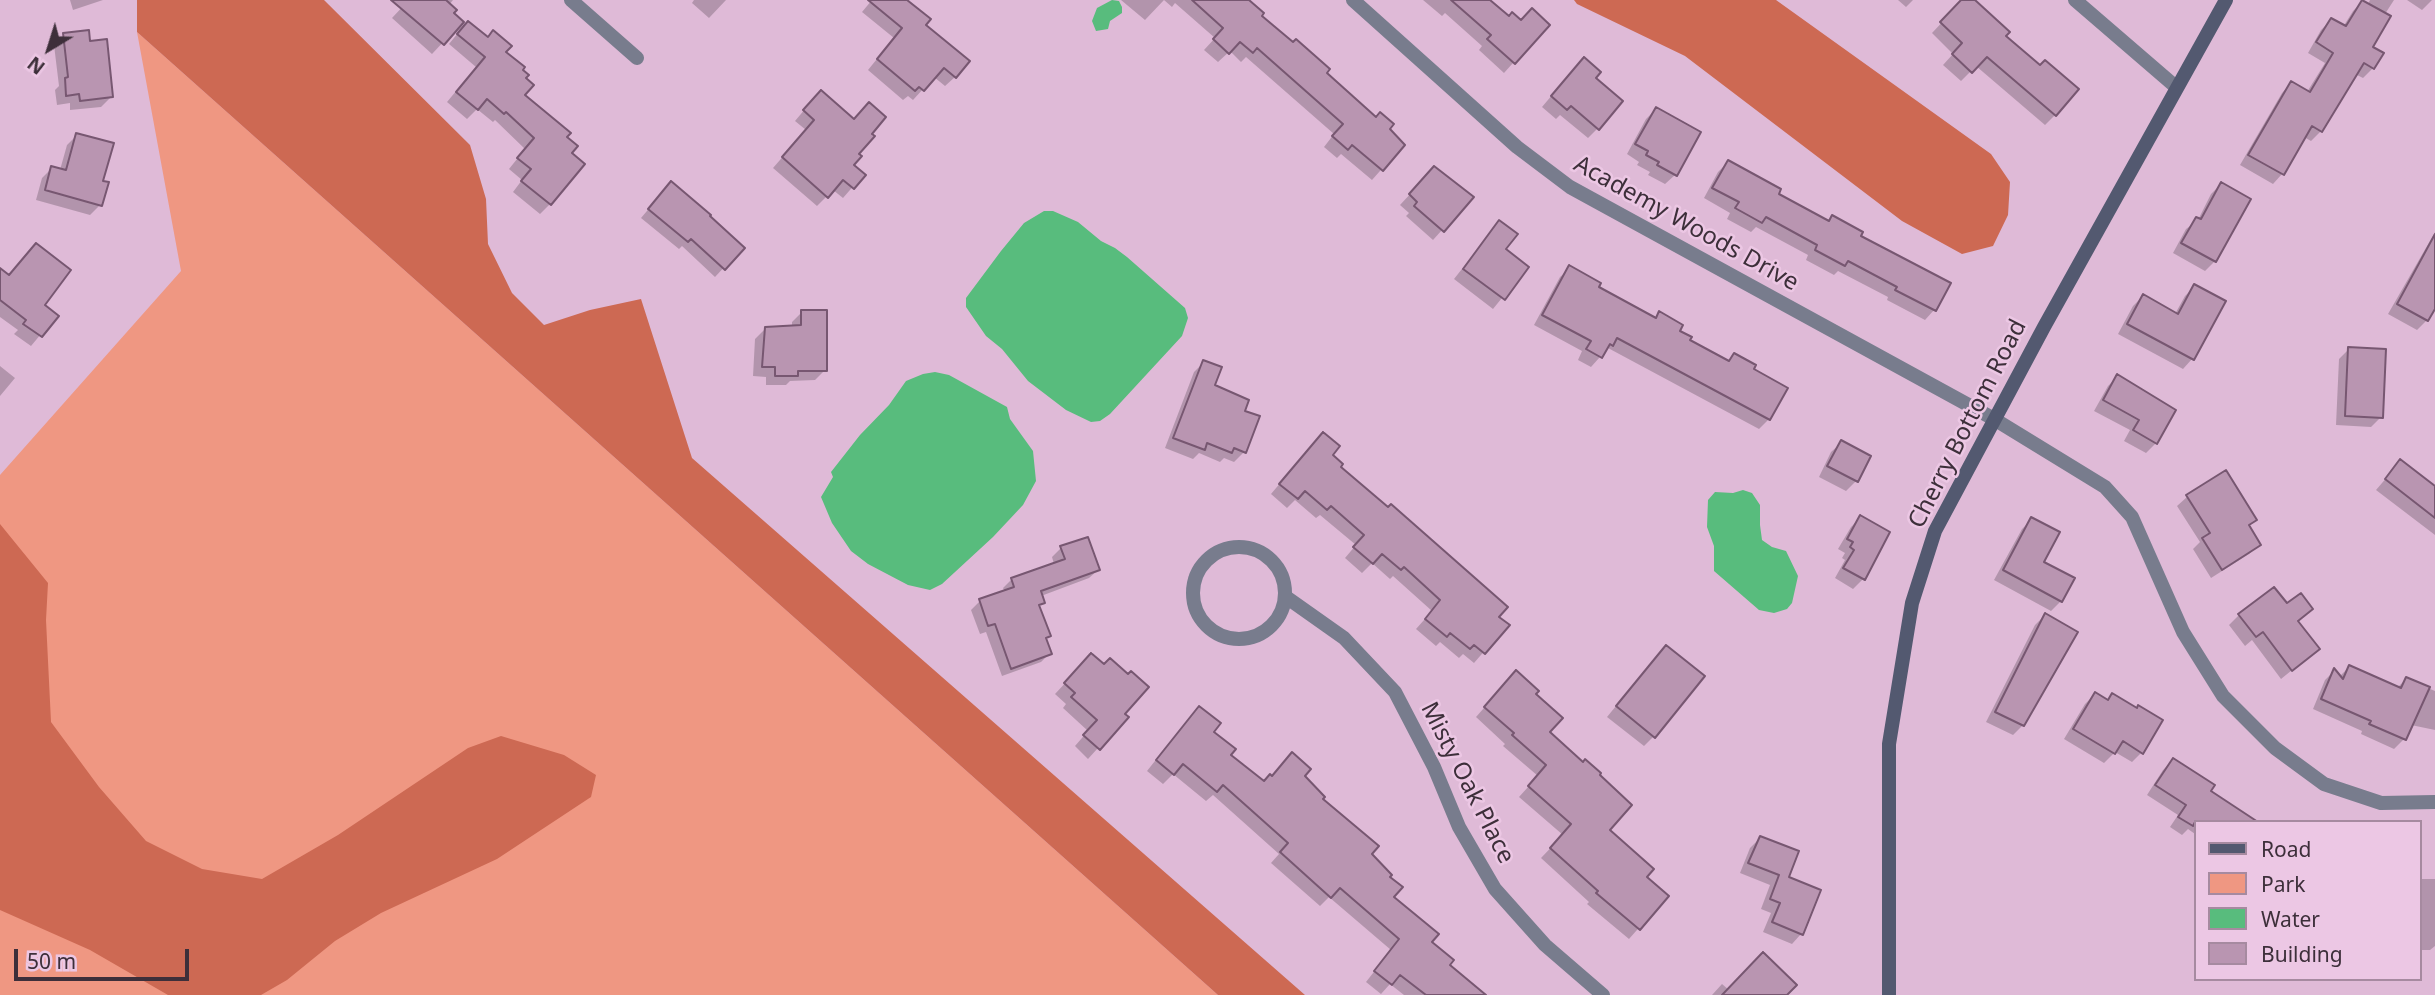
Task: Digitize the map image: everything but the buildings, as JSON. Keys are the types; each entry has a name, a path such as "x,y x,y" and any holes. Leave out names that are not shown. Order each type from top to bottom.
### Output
{"main road":[{"name":"Cherry Bottom Road","path":"1889,995 1889,744 1912,603 1935,531 2226,0"}],"street":[{"path":"571,0 637,58"},
{"name":"Academy Woods Drive","path":"1353,0 1517,147 1570,187 1994,419 2105,487 2132,517 2183,632 2210,677 2223,696 2275,748 2324,784 2381,803 2435,802"},
{"path":"2075,0 2176,87"},
{"path":"1236,547 1249,548 1273,561 1280,571 1286,597 1283,610 1267,631 1242,640 1229,639 1206,626 1198,615 1193,590 1202,565 1223,550 1236,547"},
{"name":"Misty Oak Place","path":"1286,597 1344,638 1395,692 1434,767 1459,827 1495,889 1545,945 1603,995"}],"green space":[{"path":"137,32 1218,995 0,995 0,475 181,271"}],"shaded area":[{"path":"137,0 324,0 470,145 486,199 488,244 512,293 544,325 590,310 641,299 692,458 1305,995 1218,995 137,32"},
{"path":"1574,0 1776,0 1991,154 2010,182 2008,215 1993,246 1962,254 1902,221 1685,56 1577,4"},
{"path":"0,524 48,583 46,620 51,722 99,787 146,841 202,869 262,879 338,835 468,748 501,736 564,755 596,775 591,797 497,859 381,913 335,941 287,980 261,995 168,995 90,950 0,910"}],"water":[{"path":"1112,0 1119,1 1122,13 1110,21 1108,29 1096,31 1092,21 1097,8"},
{"path":"1044,211 1053,211 1078,222 1101,241 1115,248 1185,308 1188,318 1182,336 1110,414 1100,421 1091,422 1066,410 1028,381 1002,349 986,336 966,307 966,298 1001,251 1024,223"},
{"path":"935,372 949,375 1007,407 1010,419 1033,451 1036,481 1023,505 993,537 942,584 930,590 908,585 868,564 851,551 832,523 821,497 833,477 831,472 860,435 889,405 906,381"},
{"path":"1743,490 1752,493 1760,505 1762,540 1772,547 1786,551 1798,576 1792,603 1787,609 1774,613 1759,610 1714,571 1714,546 1707,527 1708,500 1715,492 1733,493"}]}
